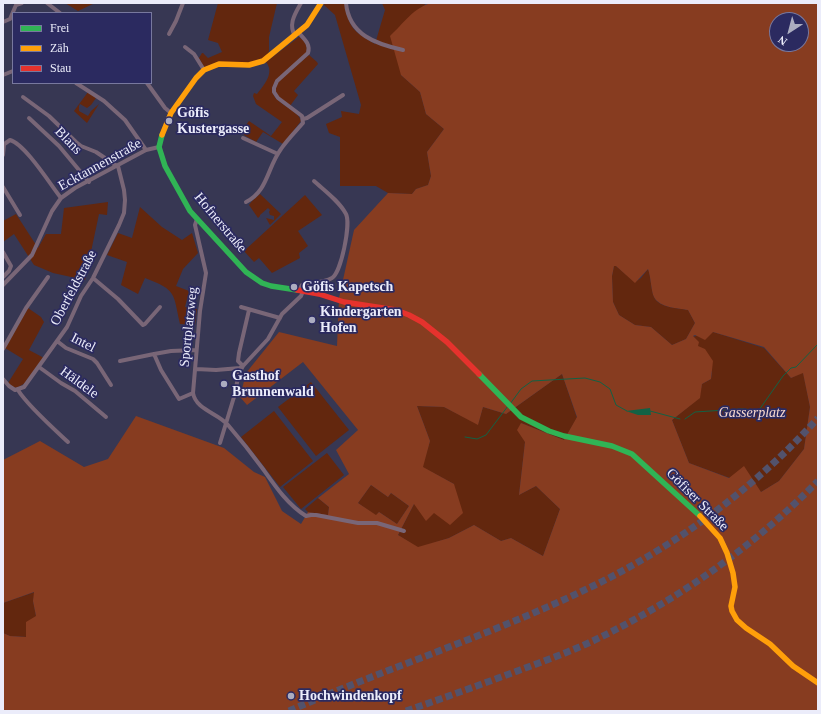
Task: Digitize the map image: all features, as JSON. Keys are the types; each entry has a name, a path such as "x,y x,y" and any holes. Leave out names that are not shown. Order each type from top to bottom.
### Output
{"main road":[{"path":"159,147 160,139 170,113 196,78 204,70 218,64 243,66 264,61 307,25 321,3"},
{"name":"Hofnerstraße","path":"159,147 165,166 187,206 197,219 246,272 255,279 271,286 338,297 352,303 396,310 409,315 422,322 447,342 512,408"},
{"name":"Göfiser Straße","path":"512,408 521,417 549,431 564,436 612,446 632,454 643,463 715,531 720,538 727,553 733,573 735,587 731,606 737,620 770,644 793,666 818,683"}],"street":[{"path":"13,12 16,5 22,3"},
{"path":"46,3 59,12"},
{"path":"169,34 184,3"},
{"path":"301,3 292,22 293,32 308,44 308,53 277,81 274,92 278,98 302,116 303,119"},
{"path":"346,3 349,17 358,31 372,40 403,50"},
{"path":"3,22 10,19 12,14"},
{"path":"185,48 194,54 204,70"},
{"path":"78,84 104,101 122,117 146,150"},
{"path":"148,84 170,113"},
{"path":"246,202 254,198 260,190 278,154 303,123 303,119 343,95"},
{"path":"23,97 50,116 81,146 96,152 118,166"},
{"name":"Blans","path":"28,118 59,146 89,182"},
{"path":"243,138 278,154"},
{"path":"3,155 3,144 12,140 32,160 61,198"},
{"name":"Ecktannenstraße","path":"3,281 32,255 52,211 61,198 75,188 89,182 146,150 159,147"},
{"name":"Oberfeldstraße","path":"18,390 24,387 68,327 81,296 93,278 124,213 124,190 118,166"},
{"path":"220,443 227,423 239,373 243,366 268,339 286,309 301,296 302,285 329,280 334,276 341,262 348,224 347,218 345,213 333,198 314,181"},
{"path":"3,187 20,215"},
{"name":"Sportplatzweg","path":"193,392 200,307 206,273 195,226 197,219"},
{"path":"3,252 11,266 3,281"},
{"path":"3,349 26,308 48,277"},
{"path":"93,278 118,299 143,325 160,307"},
{"path":"241,307 280,318"},
{"path":"243,366 238,361 239,353 250,310"},
{"name":"Intel","path":"57,341 66,348 93,359 111,385"},
{"path":"120,361 171,351 196,350"},
{"path":"154,354 179,399 193,392 201,406 227,423 278,489 298,512 306,516 316,515 358,523 377,523 404,530"},
{"path":"196,369 216,370 240,368 243,366"},
{"name":"Häldele","path":"39,367 75,391 106,417"},
{"path":"3,379 12,389 18,390 68,442"}],"green space":[{"path":"65,3 95,3 78,11"},
{"path":"218,3 277,3 269,37 269,51 267,56 249,64 214,63 205,67 203,66 199,58 202,53 208,58 222,52 218,43 208,40"},
{"path":"325,3 346,3 348,19 353,28 375,44 385,10 382,3 432,3 425,4 401,75 420,92 426,114 444,129 427,152 431,176 428,185 416,189 412,194 388,193 376,186 340,186 340,137 329,133 326,124 342,117 341,111 359,114 361,105 335,15 324,5"},
{"path":"299,37 306,44 306,54 275,81 272,91 274,96 296,113 301,121 283,144 263,132 256,142 244,135 243,129 249,121 271,136 282,122 256,104 253,96 254,93 257,94 268,79 269,70 266,62"},
{"path":"309,55 318,64 294,91 298,95 290,106 280,98 276,92 277,85 279,80"},
{"path":"88,92 96,98 87,108 80,104 79,111 88,116 99,104 87,123 74,111"},
{"path":"260,194 281,214 270,225 266,218 274,220 274,216 270,215 270,210 268,208 258,218 249,205"},
{"path":"305,195 322,215 298,231 308,246 299,253 300,258 272,273 259,258 254,262 244,251"},
{"path":"108,202 107,215 99,214 85,280 53,273 34,265 14,234 3,242 3,221 16,214 38,248 46,234 61,234 64,208"},
{"path":"140,207 162,227 182,240 192,233 198,253 183,269 176,286 189,291 185,307 197,309 195,325 180,324 172,294 163,286 145,278 138,294 121,285 127,262 107,255 118,233 132,238"},
{"path":"614,266 616,266 635,282 641,278 648,269 653,294 656,301 669,307 688,310 695,323 686,339 672,345 651,327 635,325 619,315 613,302 612,276"},
{"path":"28,308 41,317 44,322 29,350 44,358 25,383 17,388 8,383 23,359 5,348"},
{"name":"Gasserplatz","path":"713,332 764,348 791,378 803,372 810,407 804,449 779,481 761,492 730,478 689,463 672,420 699,398 702,384 711,379 712,372 692,337"},
{"path":"562,374 577,418 564,440 521,423 525,442 519,495 536,486 560,509 543,556 511,538 501,541 474,525 449,538 418,548 398,535 414,504 454,484 422,467 430,441 417,406 444,407 478,424 483,407 506,414"},
{"path":"311,382 349,430 316,456 278,407"},
{"path":"274,411 313,461 280,487 241,437"},
{"path":"327,453 344,475 301,509 283,487"},
{"path":"371,485 388,497 391,493 409,506 397,524 379,512 376,516 358,503"},
{"path":"318,498 329,507 328,515 308,512 305,509"},
{"path":"35,592 33,601 36,616 27,637 10,636 3,633 3,603"}],"shaded area":[{"path":"432,3 818,3 818,711 3,711 3,633 10,636 26,637 26,622 36,616 33,601 34,592 3,603 3,460 40,441 84,467 108,459 136,416 224,448 254,472 265,477 282,511 301,524 308,512 328,515 329,507 318,498 349,474 336,450 358,430 303,362 247,405 240,397 246,373 279,332 337,346 339,298 354,230 388,193 412,194 416,189 428,185 431,176 427,152 444,129 426,114 420,92 401,75 390,36 409,16 420,8","holes":["614,266 616,266 635,283 648,269 653,294 657,301 670,307 688,310 695,323 686,339 672,345 651,327 635,325 619,315 613,302 612,276","713,332 764,347 791,378 803,373 810,407 804,449 779,481 761,492 744,466 729,478 689,463 672,420 700,398 702,384 711,379 713,361 705,349 698,346 699,342 693,336 695,335 705,340","562,374 577,417 564,440 521,423 517,430 525,442 519,495 536,486 560,509 543,556 511,538 501,541 474,525 449,538 418,547 398,535 414,504 426,521 434,513 450,525 463,513 454,484 423,467 430,441 417,406 444,407 478,425 483,407 506,414","371,485 388,497 391,493 409,506 397,524 379,512 376,515 358,503"]},
{"path":"650,408 651,415 638,415 626,411"}],"waterway":[{"path":"685,419 695,412 741,409 759,410 783,376 791,368 796,367 818,344"},
{"path":"510,404 521,389 532,381 585,378 600,382 610,389 616,405 627,411"},
{"path":"465,437 477,439 486,435 508,406"},
{"path":"650,411 680,419"}],"tunnel":[{"path":"289,711 518,620 593,586 624,570 655,552 713,513 768,468 794,444 818,418"},
{"path":"406,711 561,655 591,642 660,605 689,587 743,548 769,527 818,481"}],"traffic: fast":[{"path":"162,135 159,147 165,166 190,211 246,272 262,283 297,290"},
{"path":"479,374 521,417 549,431 564,436 612,446 632,454 700,516"}],"traffic: slow":[{"path":"162,135 171,113 196,78 204,70 219,64 249,65 263,61 307,25 321,3"},
{"path":"700,516 720,538 727,553 733,573 735,587 731,606 737,620 770,644 793,666 818,683"}],"traffic: jam":[{"path":"297,290 319,294 344,302 396,310 409,315 422,322 447,342 479,374"}],"place":[{"name":"Göfis Kustergasse","path":"169,121"},
{"name":"Göfis Kapetsch","path":"294,287"},
{"name":"Kindergarten Hofen","path":"312,320"},
{"name":"Gasthof Brunnenwald","path":"224,384"},
{"name":"Hochwindenkopf","path":"291,696"}]}
